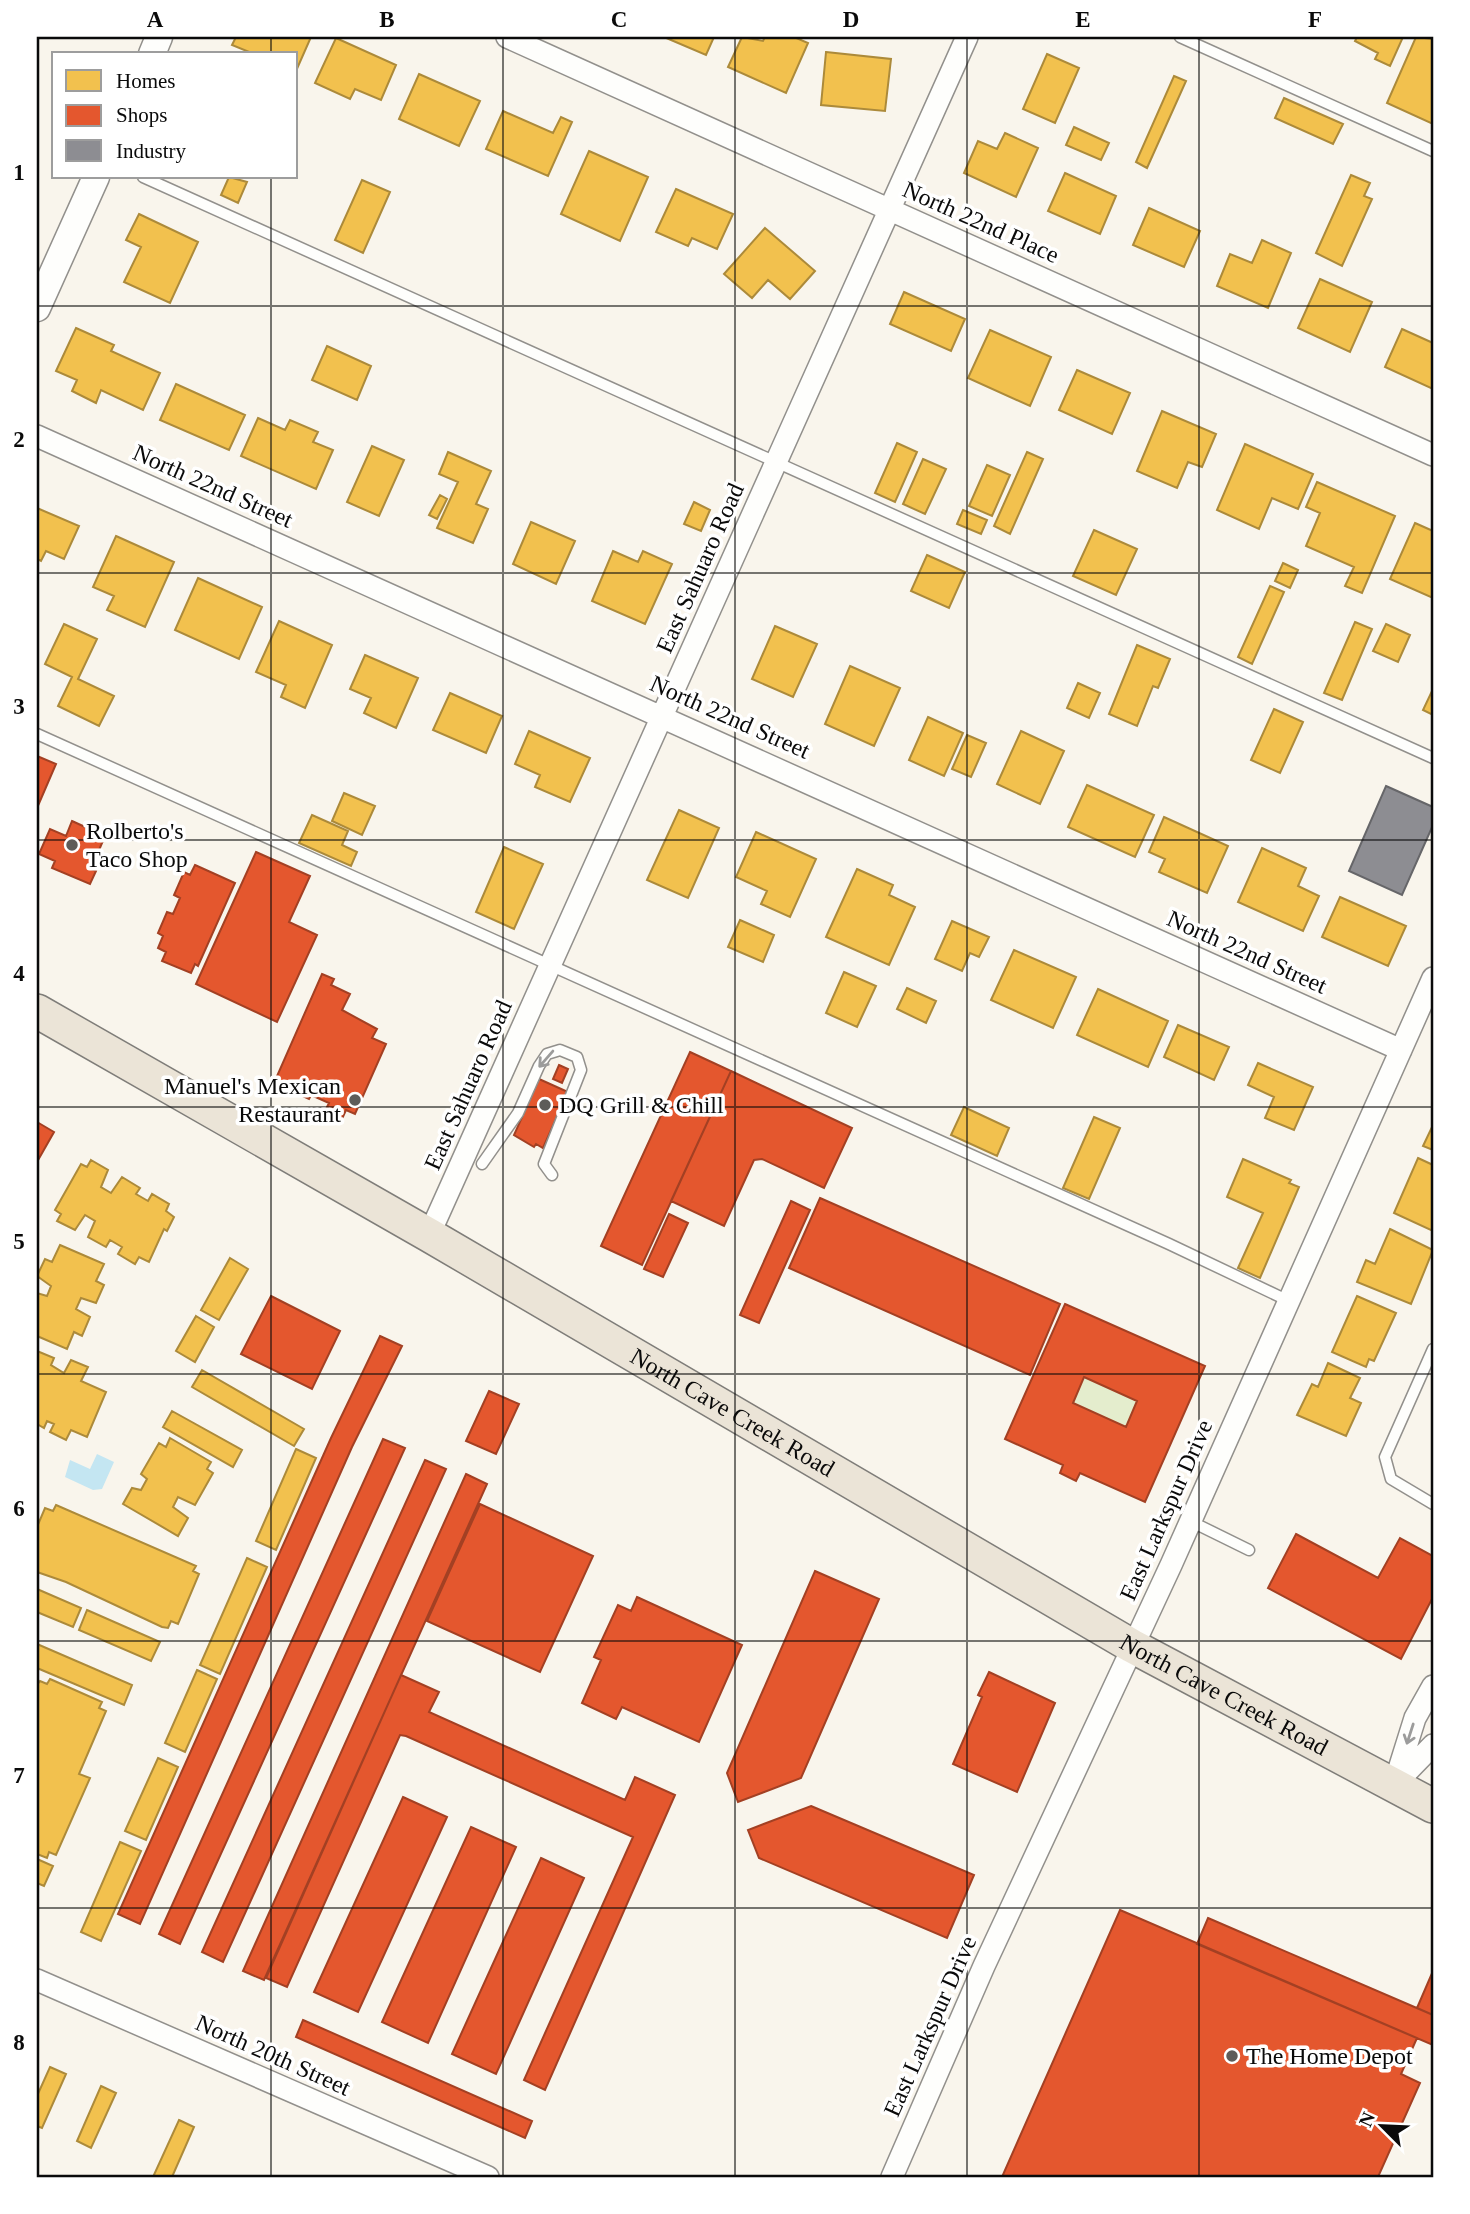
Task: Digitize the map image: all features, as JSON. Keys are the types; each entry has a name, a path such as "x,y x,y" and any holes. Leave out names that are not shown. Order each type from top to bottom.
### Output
{"main road":[{"name":"North Cave Creek Road","path":"37,1011 429,1235 1132,1646 1433,1806"}],"street":[{"name":"North 22nd Place","path":"507,37 1433,456"},
{"name":"East Sahuaro Road","path":"429,1235 967,37"},
{"path":"38,303 96,178"},
{"name":"North 22nd Street","path":"37,436 663,715 1401,1050"},
{"name":"East Larkspur Drive","path":"892,2177 984,1966 1190,1521 1433,978"},
{"path":"1394,1785 1415,1718 1433,1686"},
{"path":"1394,1785 1433,1745"},
{"name":"North 20th Street","path":"37,1980 488,2177"}],"lane":[{"path":"1180,37 1433,151"},
{"path":"145,178 1433,758"},
{"path":"37,734 1169,1244 1289,1301"},
{"path":"482,1164 518,1113 547,1054 560,1050 577,1057 581,1070 544,1164 552,1175"},
{"path":"1433,1349 1385,1457 1391,1479 1433,1504"},
{"path":"1190,1521 1249,1550"}],"green space":[{"path":"1084,1377 1137,1401 1126,1427 1073,1403"}],"water":[{"path":"97,1454 114,1462 102,1489 93,1490 65,1477 70,1460 90,1469"}],"building: Homes":[{"path":"236,37 311,37 298,66 298,52 249,52 232,45"},
{"path":"664,37 714,37 706,55"},
{"path":"742,37 763,41 765,37 794,37 808,43 786,93 728,67"},
{"path":"1357,37 1403,37 1390,66 1375,59 1378,53 1355,41"},
{"path":"1416,37 1433,39 1433,124 1387,103"},
{"path":"336,38 396,65 381,100 355,89 350,99 315,83"},
{"path":"826,52 891,59 885,111 821,105"},
{"path":"1047,54 1079,68 1055,123 1023,109"},
{"path":"419,74 480,101 459,146 399,119"},
{"path":"1174,76 1186,81 1147,168 1136,162"},
{"path":"1284,98 1343,124 1333,144 1275,118"},
{"path":"503,111 553,133 561,117 572,122 548,176 486,149"},
{"path":"1074,127 1109,143 1101,160 1066,145"},
{"path":"1005,133 1038,148 1016,197 964,173 978,141 997,149"},
{"path":"589,151 648,177 620,241 561,214"},
{"path":"1065,173 1116,196 1100,234 1048,211"},
{"path":"1351,175 1370,183 1364,196 1372,199 1342,266 1316,253"},
{"path":"229,178 247,182 238,203 221,195"},
{"path":"362,180 390,192 363,253 335,240"},
{"path":"676,189 733,214 717,249 692,238 688,246 656,232"},
{"path":"1149,208 1200,231 1184,267 1133,245"},
{"path":"139,214 198,242 170,303 124,282 141,247 126,240"},
{"path":"765,228 815,271 790,299 768,280 752,298 724,274"},
{"path":"1262,240 1291,253 1268,308 1217,286 1230,254 1252,263"},
{"path":"1320,279 1372,302 1350,352 1298,328"},
{"path":"904,292 965,319 951,351 890,324"},
{"path":"76,328 114,345 111,351 160,373 143,410 101,390 96,403 72,391 77,380 56,371"},
{"path":"1402,329 1433,343 1433,389 1385,367"},
{"path":"990,330 1051,357 1030,406 968,378"},
{"path":"327,346 371,366 357,400 312,380"},
{"path":"1077,370 1130,393 1112,434 1059,410"},
{"path":"176,384 245,415 229,450 160,420"},
{"path":"1162,411 1216,434 1202,467 1188,462 1177,488 1137,471"},
{"path":"258,418 285,430 290,420 318,432 313,442 333,450 316,489 241,456"},
{"path":"897,443 917,452 895,502 875,493"},
{"path":"1245,444 1313,474 1298,509 1272,498 1259,529 1217,510"},
{"path":"372,446 404,460 379,516 347,502"},
{"path":"448,452 491,471 476,504 488,509 473,543 437,528 458,482 439,474"},
{"path":"1027,452 1043,459 1010,534 994,526"},
{"path":"923,459 946,469 925,514 903,504"},
{"path":"987,465 1010,475 992,516 969,506"},
{"path":"1317,482 1395,516 1362,593 1345,586 1354,567 1306,546 1320,513 1306,507"},
{"path":"440,495 447,499 437,519 429,515"},
{"path":"694,502 710,510 701,531 684,524"},
{"path":"37,508 79,526 64,559 46,551 41,561 37,559"},
{"path":"963,510 987,520 981,534 957,524"},
{"path":"531,522 575,541 556,584 513,564"},
{"path":"1415,523 1433,531 1433,598 1390,579"},
{"path":"1094,530 1137,549 1116,595 1073,576"},
{"path":"116,536 174,562 145,627 107,610 114,596 93,587"},
{"path":"613,551 638,562 643,551 672,564 645,624 592,601"},
{"path":"927,555 965,572 949,608 911,591"},
{"path":"1283,563 1298,570 1290,588 1275,581"},
{"path":"198,578 262,607 239,659 175,630"},
{"path":"1270,586 1284,592 1252,664 1238,657"},
{"path":"279,621 332,645 305,708 281,697 286,685 256,672"},
{"path":"1355,622 1372,629 1342,700 1324,693"},
{"path":"64,624 97,639 78,679 114,696 99,726 58,706 72,677 45,664"},
{"path":"1386,624 1410,635 1398,662 1373,651"},
{"path":"775,626 817,644 793,697 752,679"},
{"path":"1137,645 1170,659 1158,688 1153,686 1137,726 1109,714"},
{"path":"365,655 418,678 396,728 364,713 371,698 350,689"},
{"path":"850,666 900,688 874,746 825,724"},
{"path":"1078,683 1100,693 1089,718 1067,708"},
{"path":"1433,689 1433,715 1423,710"},
{"path":"450,693 502,716 486,753 433,730"},
{"path":"1274,709 1303,722 1280,773 1251,760"},
{"path":"928,717 963,733 944,776 909,760"},
{"path":"529,731 590,758 570,802 535,787 540,775 515,764"},
{"path":"1021,731 1064,751 1040,804 997,784"},
{"path":"967,735 986,743 971,777 952,769"},
{"path":"1087,785 1154,815 1135,857 1068,827"},
{"path":"344,793 375,806 362,835 332,821"},
{"path":"679,810 719,828 688,898 647,880"},
{"path":"312,815 348,831 342,845 357,852 351,866 299,843"},
{"path":"1164,817 1228,846 1207,893 1159,872 1165,859 1149,852"},
{"path":"756,832 816,859 790,917 761,904 767,891 736,877"},
{"path":"504,847 543,864 514,929 476,912"},
{"path":"1262,848 1306,868 1298,886 1319,896 1303,931 1238,902"},
{"path":"857,869 893,885 889,895 915,907 889,965 826,937"},
{"path":"1340,897 1406,926 1388,966 1322,937"},
{"path":"740,920 774,935 763,962 728,947"},
{"path":"952,921 989,937 979,957 970,953 962,971 935,959"},
{"path":"1014,950 1076,977 1053,1028 991,1000"},
{"path":"844,972 876,986 857,1027 826,1013"},
{"path":"907,988 936,1001 926,1023 897,1009"},
{"path":"1098,989 1168,1021 1148,1067 1077,1035"},
{"path":"1178,1025 1229,1047 1214,1080 1164,1057"},
{"path":"1258,1063 1313,1087 1294,1130 1265,1118 1274,1097 1248,1085"},
{"path":"964,1107 1009,1128 997,1156 951,1135"},
{"path":"1094,1117 1120,1128 1089,1199 1063,1188"},
{"path":"1433,1125 1433,1150 1423,1146"},
{"path":"1418,1158 1433,1165 1433,1231 1394,1213"},
{"path":"1243,1159 1291,1180 1289,1183 1299,1187 1260,1278 1238,1268 1263,1213 1227,1197"},
{"path":"91,1160 108,1170 101,1187 111,1193 122,1177 140,1188 136,1194 148,1201 152,1194 169,1204 166,1211 174,1217 167,1231 164,1229 149,1262 139,1257 135,1264 118,1254 122,1247 110,1240 106,1247 88,1237 95,1221 85,1215 75,1230 57,1221 61,1214 55,1210 81,1164 87,1167"},
{"path":"1390,1229 1433,1250 1411,1304 1357,1282 1366,1260 1375,1264"},
{"path":"60,1245 104,1264 96,1281 104,1285 96,1303 81,1298 76,1309 90,1317 82,1336 74,1332 67,1349 37,1336 37,1293 47,1296 51,1286 37,1276 45,1259 52,1262"},
{"path":"230,1258 248,1269 219,1320 201,1310"},
{"path":"1357,1296 1396,1313 1374,1361 1369,1359 1366,1367 1332,1352"},
{"path":"196,1316 214,1327 195,1362 176,1351"},
{"path":"37,1351 54,1358 51,1365 64,1373 71,1360 88,1367 81,1381 106,1392 87,1437 71,1430 66,1440 50,1432 54,1424 47,1421 44,1428 37,1424"},
{"path":"1328,1363 1360,1378 1350,1398 1361,1403 1346,1436 1297,1415 1312,1384 1318,1387"},
{"path":"202,1370 304,1429 294,1446 192,1387"},
{"path":"172,1411 242,1450 233,1467 163,1427"},
{"path":"170,1438 211,1462 207,1469 213,1473 195,1505 178,1497 173,1507 188,1518 178,1536 123,1504 132,1488 141,1490 147,1479 141,1474 159,1443 166,1447"},
{"path":"296,1449 316,1458 276,1550 256,1541"},
{"path":"56,1505 196,1566 193,1571 199,1574 178,1624 171,1621 168,1628 162,1627 66,1582 37,1572 37,1527 45,1508 53,1511"},
{"path":"247,1558 267,1567 220,1674 200,1665"},
{"path":"37,1589 81,1608 73,1627 37,1612"},
{"path":"87,1610 160,1642 151,1661 79,1630"},
{"path":"37,1644 132,1685 124,1705 37,1668"},
{"path":"197,1670 217,1679 185,1752 165,1743"},
{"path":"50,1679 102,1702 99,1708 106,1711 79,1774 90,1778 56,1855 49,1852 47,1858 37,1854 37,1685 40,1681 47,1684"},
{"path":"158,1758 178,1767 146,1840 125,1831"},
{"path":"120,1842 141,1851 101,1941 81,1932"},
{"path":"37,1859 53,1866 44,1886 37,1883"},
{"path":"50,2067 66,2074 42,2128 37,2126 37,2096"},
{"path":"101,2086 116,2093 91,2148 77,2141"},
{"path":"179,2120 194,2127 172,2177 153,2177"}],"building: Shops":[{"path":"37,756 56,764 37,808"},
{"name":"Rolberto's Taco Shop","path":"72,821 105,836 91,869 96,871 90,884 52,868 55,861 39,854 50,829 66,836"},
{"path":"256,852 310,876 289,922 317,935 277,1022 196,984"},
{"path":"195,865 235,883 198,966 195,964 191,973 162,961 166,952 158,948 163,936 158,933 167,912 173,914 180,898 174,895 184,872 190,875"},
{"path":"322,974 334,979 331,985 350,994 342,1010 377,1029 372,1038 386,1044 355,1114 346,1110 342,1119 325,1111 329,1103 311,1095 309,1099 274,1083"},
{"path":"690,1052 731,1071 642,1265 601,1246"},
{"path":"559,1065 568,1069 562,1083 553,1079"},
{"path":"731,1071 852,1128 824,1188 762,1159 754,1160 724,1226 671,1201"},
{"name":"DQ Grill & Chill","path":"539,1079 568,1092 543,1148 536,1144 534,1147 514,1135"},
{"path":"37,1122 54,1132 37,1162"},
{"path":"820,1198 1060,1304 1030,1375 789,1268"},
{"path":"791,1201 810,1210 759,1323 740,1315"},
{"path":"669,1214 688,1223 663,1277 644,1269"},
{"path":"271,1296 340,1331 312,1389 241,1354"},
{"path":"1065,1304 1205,1366 1145,1502 1080,1473 1076,1481 1060,1473 1063,1465 1005,1439","holes":["1084,1377 1137,1401 1126,1427 1073,1403"]},
{"path":"380,1336 402,1346 352,1447 140,1924 118,1914 331,1438"},
{"path":"489,1391 519,1404 496,1454 466,1441"},
{"path":"383,1439 405,1448 180,1944 159,1934"},
{"path":"425,1460 446,1469 223,1962 202,1952"},
{"path":"466,1474 487,1484 264,1980 243,1971"},
{"path":"480,1504 593,1556 540,1672 427,1621"},
{"path":"1296,1534 1378,1578 1400,1538 1433,1556 1433,1597 1401,1659 1268,1588"},
{"path":"815,1571 879,1599 801,1778 738,1802 727,1773"},
{"path":"637,1597 742,1645 699,1742 622,1707 616,1719 582,1703 601,1660 594,1657 618,1605 631,1611"},
{"path":"989,1672 1055,1703 1017,1792 953,1764 982,1697 978,1695"},
{"path":"401,1675 439,1692 429,1712 625,1800 635,1777 675,1795 545,2090 524,2080 633,1837 406,1736 400,1735 287,1987 266,1978"},
{"path":"403,1797 447,1817 358,2012 314,1992"},
{"path":"811,1806 974,1875 947,1938 759,1858 748,1830"},
{"path":"471,1827 516,1847 428,2043 382,2022"},
{"path":"541,1858 584,1878 496,2074 452,2054"},
{"name":"The Home Depot","path":"1120,1910 1417,2038 1401,2074 1420,2083 1378,2177 1002,2177"},
{"path":"1208,1918 1433,2015 1433,2045 1197,1944"},
{"path":"1433,1971 1433,2015 1417,2008"},
{"path":"303,2020 532,2121 525,2138 296,2037"}],"building: Industry":[{"path":"1386,786 1433,807 1433,825 1402,895 1349,871"}],"place":[{"name":"Rolberto's Taco Shop","path":"72,845"},
{"name":"Manuel's Mexican Restaurant","path":"355,1100"},
{"name":"DQ Grill & Chill","path":"545,1105"},
{"name":"The Home Depot","path":"1232,2056"}]}
